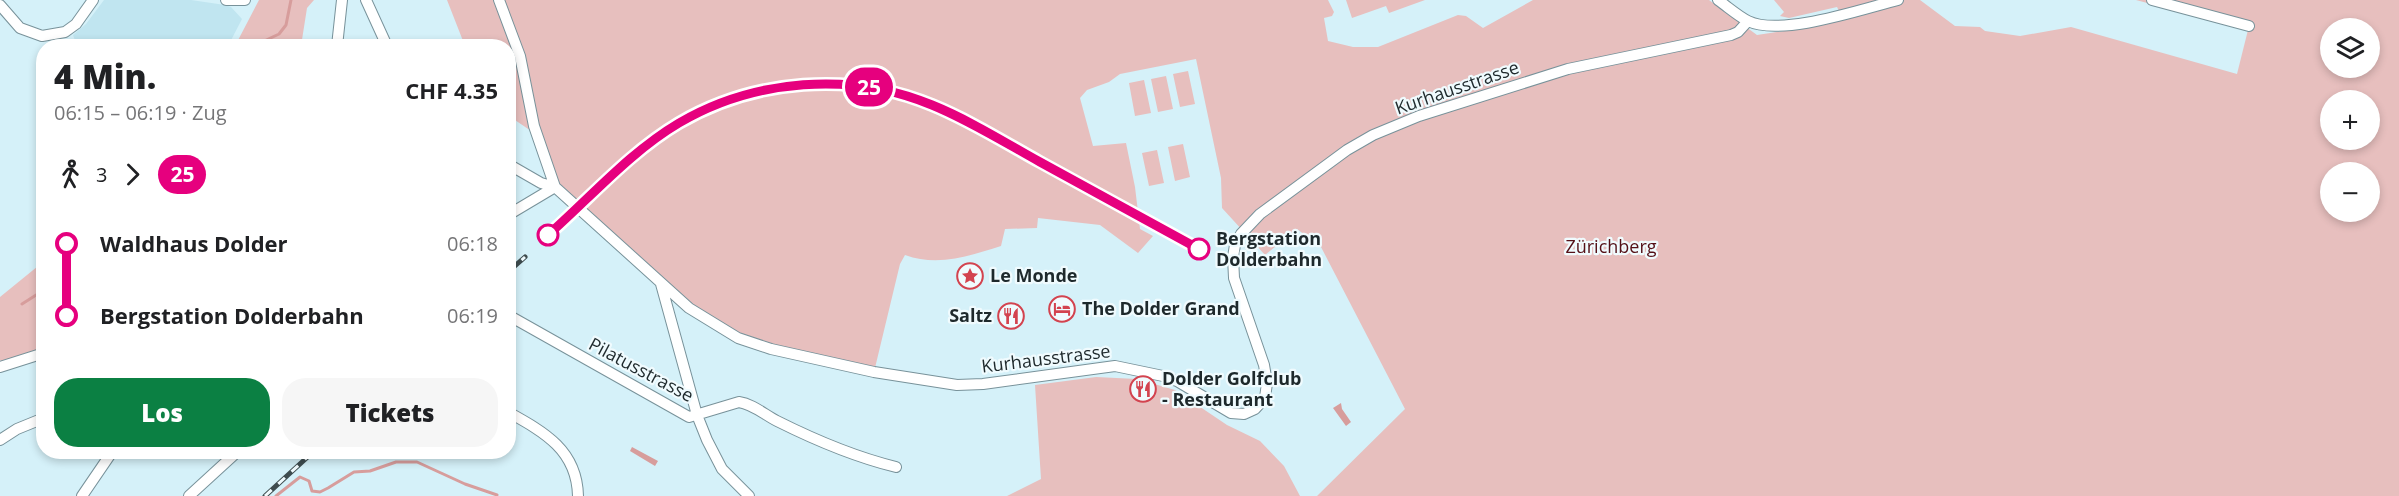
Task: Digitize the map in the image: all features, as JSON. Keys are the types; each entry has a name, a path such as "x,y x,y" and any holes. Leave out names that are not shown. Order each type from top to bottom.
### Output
{"street":[{"path":"0,5 20,28 42,36 65,32 76,24 93,0"},
{"path":"226,0 245,0"},
{"path":"338,39 342,0"},
{"path":"366,0 384,39"},
{"path":"499,0 514,39"},
{"path":"1718,0 1748,21 1773,27 1800,24 1898,0"},
{"path":"2152,0 2249,27"},
{"name":"Kurhausstrasse","path":"516,169 541,183 555,187 689,308 738,338 897,376 957,385 983,384 1115,366 1177,381 1231,413 1244,414 1255,409 1265,398 1267,383 1264,365 1234,278 1233,257 1235,245 1241,234 1260,214 1347,150 1373,135 1411,119 1568,69 1731,35 1738,32 1748,21"},
{"path":"516,45 534,126 555,187 516,210"},
{"path":"541,183 542,195"},
{"path":"661,283 697,415 722,469 749,496"},
{"name":"Pilatusstrasse","path":"516,320 689,417 739,402 746,403 776,421 864,459 896,467"},
{"path":"0,367 36,356"},
{"path":"516,416 541,430 559,446 573,468 579,496"},
{"path":"0,440 17,429 36,421"},
{"path":"82,496 107,459"},
{"path":"189,496 229,459"}],"shaded area":[{"path":"104,0 191,0 231,7 242,19 232,39 74,39 73,35 86,24"},
{"path":"1341,403 1342,409 1351,422 1346,426 1333,408"},
{"path":"632,447 658,461 655,466 630,451"}],"green space":[{"path":"259,0 314,0 307,8 302,39 239,39"},
{"name":"Zürichberg","path":"447,0 1328,0 1334,12 1332,16 1324,18 1328,41 1353,47 1378,47 1458,15 1466,16 1483,28 1533,0 1709,0 1757,35 1791,30 1842,17 1837,7 1789,18 1780,16 1784,12 1774,0 1920,0 1955,26 1980,27 1985,31 2020,36 2071,27 2237,74 2248,30 2136,0 2399,0 2399,496 1317,496 1405,409 1321,247 1297,229 1265,255 1222,208 1221,178 1196,59 1120,74 1109,82 1087,90 1080,98 1093,146 1126,143 1135,187 1140,229 1153,236 1138,253 1100,225 1038,218 1037,228 1005,229 1001,246 977,253 941,260 905,255 900,264 874,372 738,338 661,283 558,186 540,137 516,121 516,39 462,39"},
{"path":"1346,0 1425,0 1389,13 1386,6 1352,18"},
{"path":"1188,71 1195,104 1180,107 1173,74"},
{"path":"1166,76 1173,109 1158,112 1151,79"},
{"path":"1144,80 1151,113 1135,116 1129,83"},
{"path":"1183,144 1190,177 1175,181 1168,147"},
{"path":"1157,150 1164,183 1149,186 1142,153"},
{"path":"36,268 36,351 3,363 0,360 0,297"},
{"path":"1096,377 1137,379 1175,390 1227,425 1260,441 1284,466 1300,496 1007,496 1041,479 1035,385"}],"waterway":[{"path":"269,39 279,34 286,25 291,0"},
{"path":"22,304 36,295"},
{"path":"276,496 300,477 309,481 312,491 320,492 354,472 370,471 396,462 417,462 465,484 497,495"}],"railway":[{"path":"555,229 629,159 679,123 708,108 738,97 770,89 834,84 866,87 929,104 980,129 1178,237"},
{"path":"516,265 525,257"},
{"path":"265,496 305,459"}],"train":[{"name":"25","path":"548,235 636,154 665,132 704,110 740,96 777,88 794,85 835,84 876,88 931,104 1199,249"}],"place":[{"name":"Bergstation Dolderbahn","path":"1199,249"},
{"name":"Le Monde","path":"970,276"},
{"name":"The Dolder Grand","path":"1062,309"},
{"name":"Saltz","path":"1011,316"},
{"name":"Dolder Golfclub - Restaurant","path":"1143,389"}]}
